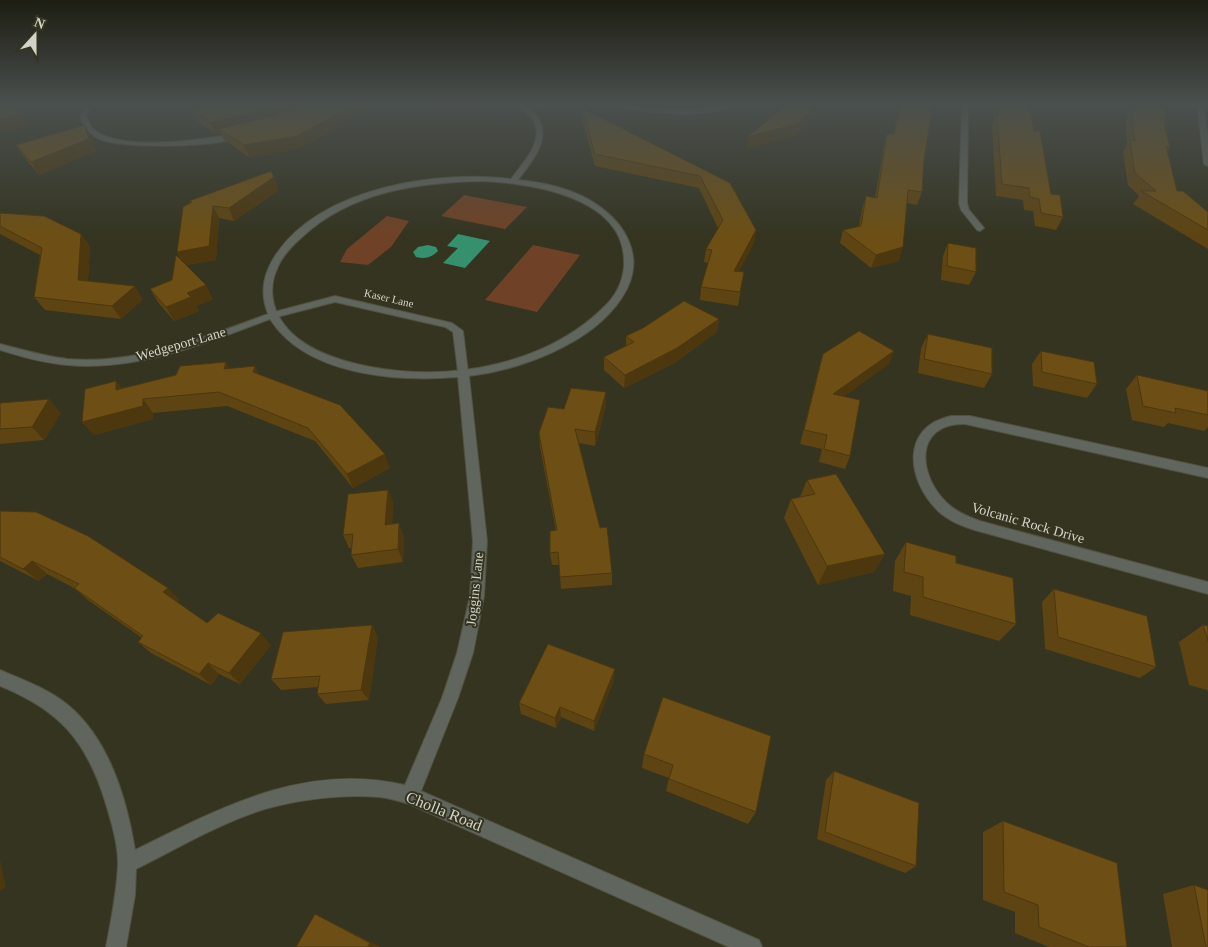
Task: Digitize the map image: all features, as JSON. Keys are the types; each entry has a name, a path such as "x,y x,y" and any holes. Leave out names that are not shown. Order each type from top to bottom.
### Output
{"street":[{"path":"512,181 532,157 537,147"},
{"path":"964,147 963,203 965,210 980,228"},
{"path":"1206,147 1208,164"},
{"path":"455,180 512,181 561,192 581,200 606,216 618,229 626,244 629,260 627,276 614,302 598,319 576,335 549,349 517,361 463,372 404,374 368,370 341,364 308,350 284,332 273,315 267,299 267,289 277,258 292,240 324,216 364,198 409,186 455,180"},
{"name":"Kaser Lane","path":"273,315 335,299 448,325 458,331 463,372"},
{"name":"Wedgeport Lane","path":"0,347 29,358 52,362 108,363 162,352 273,315"},
{"name":"Joggins Lane","path":"410,795 437,733 466,653 477,596 480,541 463,372"},
{"name":"Volcanic Rock Drive","path":"1208,473 970,420 954,419 931,428 922,444 920,454 923,479 930,491 941,506 957,517 987,529 1208,588"},
{"path":"0,678 45,697 67,714 83,732 98,757 112,792 121,824 127,864 116,947"},
{"name":"Cholla Road","path":"127,864 228,814 266,800 306,792 344,788 380,788 410,795 752,947"}],"shaded area":[{"path":"464,195 527,207 505,229 441,216"},
{"path":"387,216 409,221 391,247 368,265 340,262 347,249"},
{"path":"458,234 490,241 465,268 443,263 458,248 447,246"},
{"path":"428,245 436,247 438,251 428,257 416,257 413,252 418,247"},
{"path":"533,245 580,255 537,312 485,300"}],"building":[{"path":"18,147 68,147 31,162"},
{"path":"593,147 659,147 730,183 756,230 734,271 744,272 740,292 701,287 712,250 706,249 723,220 700,176 595,154"},
{"path":"885,147 926,147 922,192 908,190 903,247 876,255 843,230 861,226 866,196 877,198"},
{"path":"999,147 1043,147 1051,194 1060,195 1063,217 1041,213 1039,199 1030,197 1029,188 1002,184"},
{"path":"1131,147 1166,147 1177,191 1183,191 1208,212 1208,230 1141,191 1156,191 1135,173"},
{"path":"271,171 274,177 229,208 213,206 209,246 177,252 183,207 192,202 189,201"},
{"path":"0,213 44,216 81,234 78,280 135,286 112,306 34,297 42,248 0,226"},
{"path":"948,243 976,248 976,272 947,266"},
{"path":"176,255 206,285 187,293 191,297 166,307 150,289 172,280"},
{"path":"684,301 719,319 677,348 625,375 604,357 634,342 626,336 643,328"},
{"path":"859,331 894,351 833,394 860,400 850,456 824,449 827,435 804,430 823,354"},
{"path":"928,334 992,348 992,374 924,359"},
{"path":"1041,351 1094,362 1097,384 1042,372"},
{"path":"226,362 224,369 255,366 253,372 340,405 385,454 347,474 308,428 219,392 143,399 143,406 82,422 85,389 116,381 116,390 176,375 180,366"},
{"path":"1137,375 1208,391 1208,415 1175,408 1176,413 1143,406"},
{"path":"571,388 606,392 595,432 575,429 600,528 607,527 612,573 560,577 558,552 550,553 550,531 557,530 539,433 548,407 564,409"},
{"path":"49,399 32,427 0,429 0,403"},
{"path":"836,474 885,554 827,566 791,499 815,494 807,480"},
{"path":"388,490 385,525 399,523 398,549 351,555 353,534 343,535 348,494"},
{"path":"0,511 36,512 88,536 168,588 163,592 207,623 218,613 261,633 229,673 208,663 199,674 138,642 143,636 74,588 79,584 32,561 23,569 0,557"},
{"path":"906,542 956,556 956,563 1013,578 1016,624 923,597 923,577 904,572"},
{"path":"1054,589 1147,616 1156,667 1058,637"},
{"path":"372,625 361,690 317,694 320,676 271,679 283,632"},
{"path":"1203,625 1208,626 1208,641"},
{"path":"548,644 615,669 594,721 560,707 555,718 519,703"},
{"path":"663,697 771,736 756,812 669,779 673,765 644,754"},
{"path":"834,771 919,803 916,866 825,832"},
{"path":"1003,821 1117,863 1127,947 1089,947 1039,927 1038,905 1004,892"},
{"path":"1194,885 1208,890 1208,947 1206,947"},
{"path":"315,914 370,943 368,947 296,947"}]}
